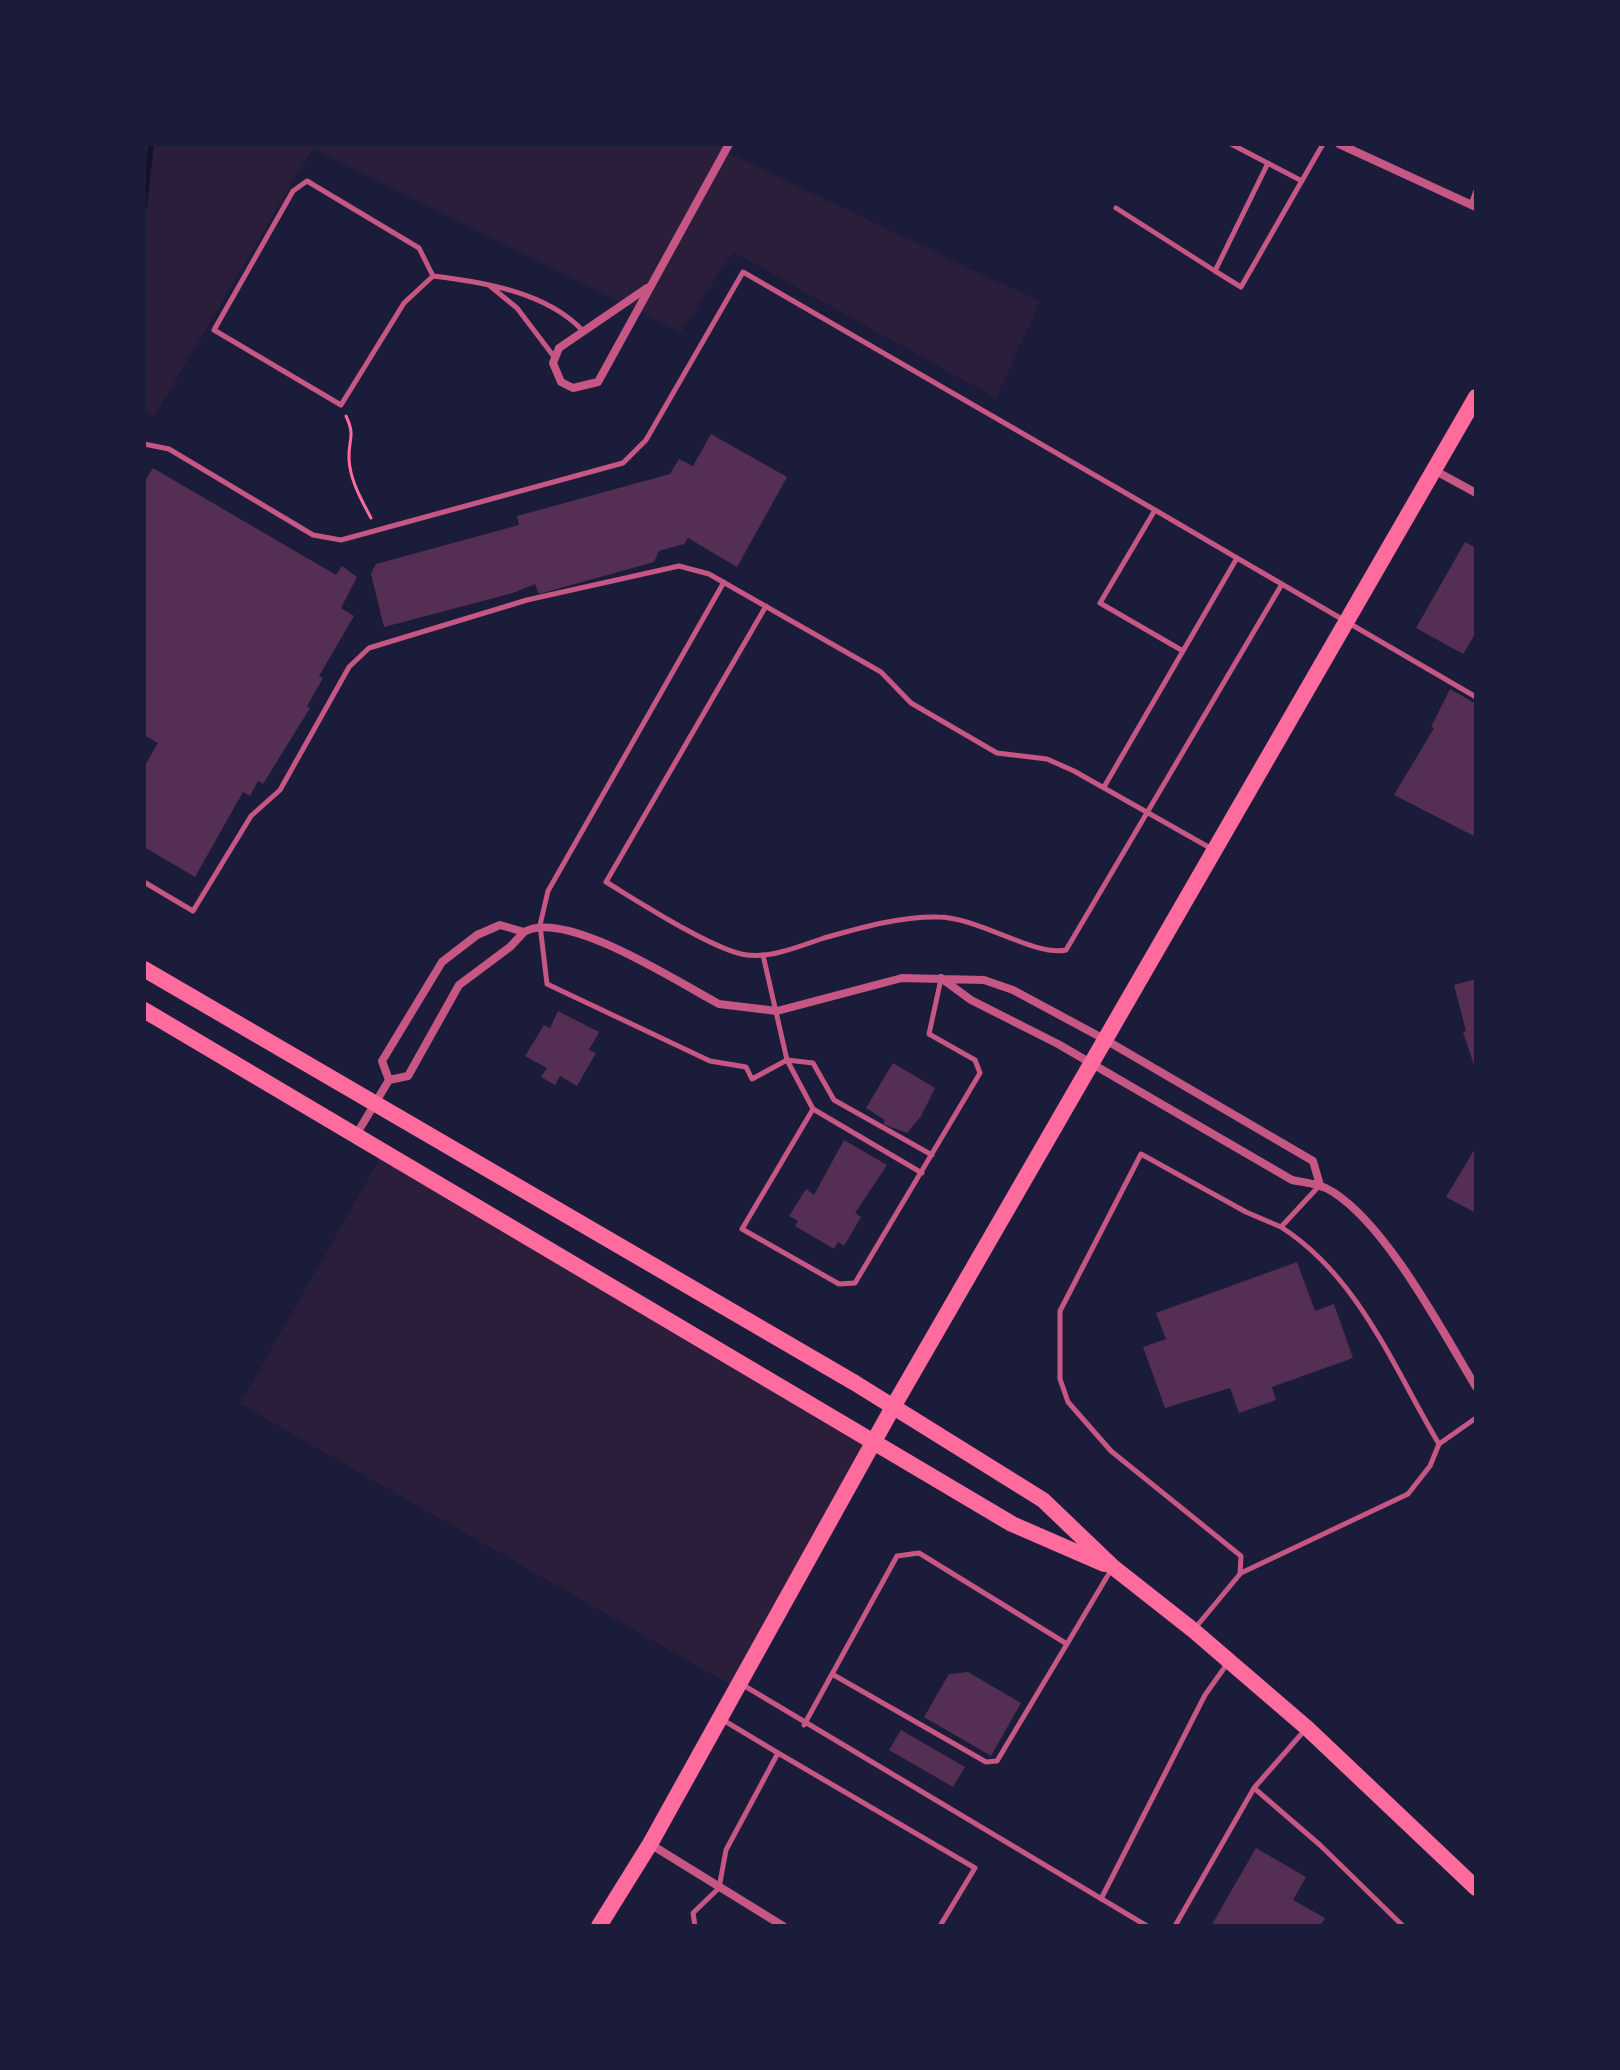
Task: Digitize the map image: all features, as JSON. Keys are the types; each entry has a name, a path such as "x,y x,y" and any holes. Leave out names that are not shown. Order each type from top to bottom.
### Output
{"main road":[{"path":"599,1926 650,1844 893,1407 1090,1062 1476,397"},
{"path":"144,969 893,1407 1043,1500 1113,1567 1230,1660 1307,1728 1476,1888"},
{"path":"144,1010 1012,1524 1113,1567"}],"street":[{"path":"647,288 559,348 555,373 561,382 573,388 598,382 729,144"},
{"path":"1339,144 1473,206"},
{"path":"1434,470 1476,493"},
{"path":"389,1080 382,1061 442,962 477,935 500,925 524,932"},
{"path":"355,1136 389,1080 408,1076 459,985 510,947 524,932 540,925 576,932 598,941 719,1004 777,1011 902,978 984,980 1013,990 1104,1039 1313,1161 1320,1185"},
{"path":"941,978 971,1000 1090,1062 1292,1180 1320,1185 1351,1206 1392,1254 1476,1387"},
{"path":"650,1844 783,1926"}],"lane":[{"path":"1231,144 1302,181"},
{"path":"1116,208 1241,287 1246,284 1323,144"},
{"path":"1215,271 1268,163"},
{"path":"307,181 419,248 433,276 404,303 341,405 214,330 293,191 307,181"},
{"path":"1473,206 1476,191"},
{"path":"144,444 169,449 313,535 341,540 623,463 646,440 743,272 1476,697"},
{"path":"433,276 486,283 572,318 584,331"},
{"path":"486,283 517,308 555,359"},
{"path":"1155,510 1100,603 1183,651"},
{"path":"1104,787 1237,558"},
{"path":"144,882 193,911 251,816 280,790 349,667 378,643 527,600 679,566 698,569 724,582 881,672 911,703 997,753 1047,759 1104,787 1213,850"},
{"path":"724,582 548,891 540,925 547,984 710,1061 746,1067 752,1079 787,1060 813,1063 834,1100 932,1155"},
{"path":"766,606 606,882 703,937 744,955 763,955 863,927 939,916 1018,938 1051,953 1066,950 1282,584"},
{"path":"763,955 787,1060 813,1109 922,1173"},
{"path":"813,1109 742,1229 839,1284 855,1283 980,1073 975,1060 929,1034 941,978"},
{"path":"1240,1574 1241,1556 1236,1549 1111,1451 1068,1402 1060,1379 1057,1330 1067,1296 1141,1154 1246,1212 1281,1227 1307,1247 1362,1307 1439,1444"},
{"path":"1281,1227 1320,1185"},
{"path":"1193,1630 1240,1574 1408,1494 1430,1466 1439,1444 1476,1418"},
{"path":"804,1725 897,1556 919,1553 1067,1644"},
{"path":"832,1674 986,1762 997,1761 1113,1567"},
{"path":"1101,1899 1205,1695 1230,1660"},
{"path":"739,1683 804,1725 993,1831 1147,1926"},
{"path":"719,1718 975,1868 940,1926"},
{"path":"1175,1926 1254,1788 1307,1728"},
{"path":"695,1926 692,1919 699,1905 719,1888 726,1850 778,1753"},
{"path":"1254,1788 1331,1855 1403,1926"}],"path":[{"path":"341,405 354,433 349,457 356,491 377,529"}],"shaded area":[{"path":"144,144 729,144 726,152 1040,302 996,398 733,252 681,332 313,148 154,417 144,411"},
{"path":"383,1153 874,1441 736,1688 240,1404"}],"building":[{"path":"711,434 787,477 737,567 688,538 684,544 659,551 654,562 539,594 535,584 513,593 384,627 371,574 376,564 519,525 517,516 670,474 679,459 693,466"},
{"path":"153,468 336,575 342,566 357,577 341,608 354,616 319,676 323,678 307,706 310,708 263,784 258,781 250,796 243,792 195,877 144,847 144,767 158,743 144,735 144,483"},
{"path":"1465,542 1476,548 1476,632 1463,654 1416,628"},
{"path":"1450,689 1476,704 1476,837 1394,795 1434,728 1431,727"},
{"path":"1476,979 1475,1068 1463,1032 1466,1031 1454,985"},
{"path":"558,1011 599,1032 589,1050 596,1053 577,1086 560,1076 555,1085 541,1077 547,1068 525,1056 544,1025 550,1028"},
{"path":"893,1063 935,1088 921,1116 907,1133 883,1124 885,1120 866,1108"},
{"path":"844,1140 887,1165 855,1213 861,1217 844,1246 838,1242 834,1249 795,1226 798,1221 789,1216 806,1189 814,1195"},
{"path":"1476,1147 1476,1213 1446,1197"},
{"path":"1297,1262 1315,1311 1334,1304 1353,1358 1272,1387 1276,1400 1239,1413 1230,1388 1165,1408 1143,1347 1166,1339 1156,1313"},
{"path":"968,1672 1021,1703 991,1756 924,1717 949,1674"},
{"path":"901,1730 965,1767 953,1787 889,1750"},
{"path":"1256,1848 1306,1877 1293,1900 1325,1918 1320,1926 1211,1926"}],"waterway":[{"path":"144,206 151,144"}]}
